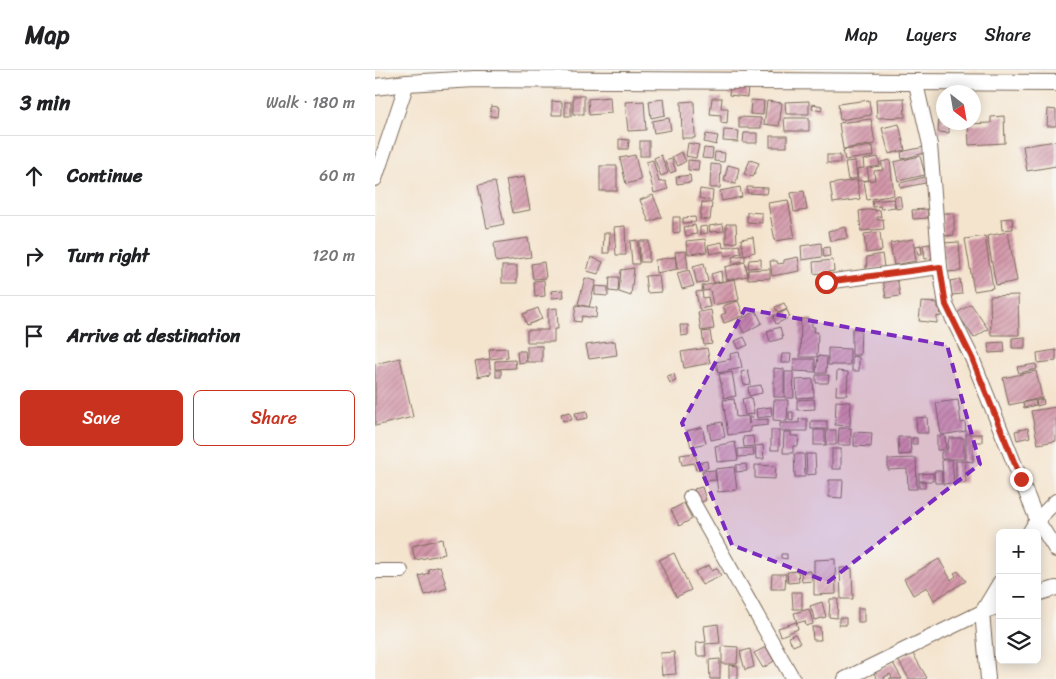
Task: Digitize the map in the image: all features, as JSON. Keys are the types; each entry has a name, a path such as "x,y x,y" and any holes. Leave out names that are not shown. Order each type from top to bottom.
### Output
{"street":[{"path":"375,87 478,74 915,84 1056,83"},
{"path":"375,179 407,83"},
{"path":"915,84 930,145 940,267 946,305 972,358 1037,520 1056,550"},
{"path":"826,282 940,267"},
{"path":"690,497 793,679"},
{"path":"1031,529 1037,520 1056,501"},
{"path":"375,571 401,571"},
{"path":"1041,593 1056,588"},
{"path":"988,679 982,612 996,589"},
{"path":"845,679 982,612 996,607"}],"highlighted area":[{"path":"745,309 947,345 980,464 828,582 732,545 682,423"}],"building":[{"path":"749,70 771,70 771,73 749,73"},
{"path":"730,85 748,87 747,97 729,95"},
{"path":"573,96 584,96 584,114 573,114"},
{"path":"610,97 611,113 589,115 588,99"},
{"path":"712,98 722,98 721,108 728,108 727,124 721,123 721,115 710,114"},
{"path":"904,98 905,117 877,118 876,99"},
{"path":"663,99 665,115 651,118 649,101"},
{"path":"751,100 764,101 763,115 750,114"},
{"path":"869,100 871,115 840,120 838,104"},
{"path":"552,101 562,102 562,115 552,115"},
{"path":"644,101 646,130 628,131 625,102"},
{"path":"694,101 695,138 682,138 681,102"},
{"path":"767,101 782,103 779,126 764,124"},
{"path":"809,101 809,114 786,114 785,102"},
{"path":"565,102 571,102 571,116 565,116"},
{"path":"813,104 822,106 821,111 812,109"},
{"path":"491,106 498,107 497,117 490,116"},
{"path":"1048,109 1056,110 1056,126 1047,126"},
{"path":"1004,116 1005,143 969,145 968,130 981,130 981,123 991,123 991,117"},
{"path":"739,117 761,118 761,128 739,128"},
{"path":"669,118 671,130 654,133 652,121"},
{"path":"784,118 809,118 809,131 785,131"},
{"path":"871,119 875,144 843,149 839,123"},
{"path":"899,124 905,150 889,154 882,128"},
{"path":"724,130 739,131 738,142 723,141"},
{"path":"938,130 949,130 949,133 938,132"},
{"path":"744,133 757,133 757,143 743,143"},
{"path":"706,134 718,136 716,145 704,142"},
{"path":"770,136 787,136 787,147 770,147"},
{"path":"619,139 629,140 628,149 619,149"},
{"path":"640,141 649,141 649,156 640,156"},
{"path":"1056,141 1056,166 1027,171 1023,146"},
{"path":"688,143 699,145 696,158 686,156"},
{"path":"873,146 874,156 845,160 843,150"},
{"path":"924,147 925,153 902,159 901,152"},
{"path":"704,148 713,149 712,159 702,158"},
{"path":"681,152 686,161 678,166 672,157"},
{"path":"715,152 725,153 724,162 714,161"},
{"path":"635,155 641,180 626,184 620,158"},
{"path":"661,155 668,173 661,176 654,158"},
{"path":"827,155 840,155 840,163 827,163"},
{"path":"920,156 925,175 898,181 894,162"},
{"path":"878,157 880,166 867,168 869,180 858,181 857,169 864,168 863,160"},
{"path":"672,159 676,171 670,173 665,161"},
{"path":"653,160 659,182 665,181 668,189 654,193 646,162"},
{"path":"688,160 699,161 698,171 688,170"},
{"path":"750,160 759,163 753,177 744,174"},
{"path":"890,160 894,195 867,200 864,181 875,180 874,171 883,170 881,162"},
{"path":"855,161 857,178 848,180 845,162"},
{"path":"711,164 721,165 720,188 710,188"},
{"path":"728,165 739,168 736,184 724,181"},
{"path":"600,166 617,166 617,191 600,191"},
{"path":"690,175 691,182 677,184 676,177"},
{"path":"929,176 930,182 901,188 900,183"},
{"path":"524,177 530,210 513,213 506,180"},
{"path":"857,180 860,199 833,203 830,184"},
{"path":"495,182 504,224 487,228 478,185"},
{"path":"740,187 742,197 722,201 720,191"},
{"path":"747,187 768,188 767,194 747,193"},
{"path":"700,189 713,191 712,201 699,198"},
{"path":"804,191 807,210 794,212 791,193"},
{"path":"653,195 662,217 649,222 640,200"},
{"path":"900,196 902,208 896,209 894,197"},
{"path":"893,199 895,207 881,209 880,206 873,207 872,201"},
{"path":"788,200 795,238 775,241 768,203"},
{"path":"702,202 712,203 710,220 700,219"},
{"path":"875,209 875,211 880,210 881,217 877,217 877,220 883,219 884,229 861,231 859,211"},
{"path":"927,209 928,218 913,219 912,210"},
{"path":"747,212 762,213 762,223 747,222"},
{"path":"943,213 954,213 954,235 943,236"},
{"path":"673,217 680,217 680,232 673,233"},
{"path":"695,217 696,222 683,223 683,218"},
{"path":"1012,218 1013,229 1002,230 1001,219"},
{"path":"723,224 724,231 710,232 709,226"},
{"path":"726,224 736,224 737,242 726,243"},
{"path":"695,225 697,234 686,236 684,227"},
{"path":"625,226 626,255 616,255 614,227"},
{"path":"707,226 708,233 700,234 700,227"},
{"path":"846,227 848,238 830,241 828,231"},
{"path":"880,232 882,251 866,253 864,234"},
{"path":"1008,232 1017,281 996,285 987,236"},
{"path":"604,233 610,233 609,253 603,253"},
{"path":"985,236 993,288 974,291 965,239"},
{"path":"753,237 755,252 744,255 741,239"},
{"path":"528,238 531,257 496,262 494,243"},
{"path":"705,239 707,252 688,254 686,241"},
{"path":"913,239 916,261 894,265 890,243"},
{"path":"637,240 639,264 632,264 630,241"},
{"path":"639,241 649,241 649,262 640,262"},
{"path":"722,242 723,248 739,245 741,253 725,256 724,251 710,254 708,245"},
{"path":"959,242 961,271 945,272 943,243"},
{"path":"821,243 822,257 802,260 801,246"},
{"path":"930,244 933,258 925,259 923,245"},
{"path":"921,245 922,254 918,254 916,246"},
{"path":"829,247 830,256 824,257 823,248"},
{"path":"686,251 688,268 677,269 675,252"},
{"path":"882,254 884,267 866,270 867,257"},
{"path":"745,255 745,261 733,263 732,257"},
{"path":"591,257 603,262 598,274 587,271"},
{"path":"675,257 677,269 656,273 655,260"},
{"path":"798,257 800,271 772,276 770,261 777,261 778,264 784,263 784,260"},
{"path":"761,259 761,267 748,268 749,260"},
{"path":"833,260 834,271 814,274 813,262"},
{"path":"544,262 546,278 533,279 531,264"},
{"path":"745,262 748,276 727,280 725,267"},
{"path":"704,263 708,282 697,284 693,266"},
{"path":"502,266 517,266 517,283 502,283"},
{"path":"634,268 631,296 619,292 621,270"},
{"path":"770,269 770,278 748,279 748,270"},
{"path":"689,270 694,286 682,289 677,273"},
{"path":"721,271 722,281 714,283 711,274"},
{"path":"659,275 661,292 647,293 645,276"},
{"path":"610,277 619,277 618,292 609,291"},
{"path":"897,277 900,296 886,298 883,279"},
{"path":"585,278 596,281 589,307 578,304"},
{"path":"735,279 739,300 713,305 710,290 703,291 702,286"},
{"path":"960,279 962,294 952,295 950,281"},
{"path":"544,280 545,296 535,297 534,281"},
{"path":"595,286 608,287 608,296 595,295"},
{"path":"563,290 564,297 552,298 551,291"},
{"path":"702,291 703,298 708,297 710,307 699,309 696,292"},
{"path":"1018,295 1019,335 991,335 990,296"},
{"path":"738,301 744,316 724,323 721,315 726,313 723,306"},
{"path":"921,302 938,303 938,308 941,309 940,317 937,316 937,323 919,321"},
{"path":"784,303 787,309 778,313 775,307"},
{"path":"971,304 988,329 974,338 957,313"},
{"path":"576,305 597,308 596,318 582,316 581,322 574,321"},
{"path":"538,308 542,319 527,325 523,314"},
{"path":"557,308 558,329 554,329 554,342 527,342 527,330 548,330 548,309"},
{"path":"711,310 714,329 701,331 698,312"},
{"path":"787,310 790,317 776,324 773,316"},
{"path":"756,311 762,323 744,333 738,321"},
{"path":"801,319 812,319 812,327 815,327 814,332 818,332 817,357 800,357"},
{"path":"680,325 688,325 688,335 681,336"},
{"path":"780,327 783,338 770,342 767,331"},
{"path":"852,329 861,329 860,355 852,355"},
{"path":"710,331 712,344 704,345 702,332"},
{"path":"744,337 748,345 739,349 735,341"},
{"path":"1025,337 1025,348 1012,348 1012,338"},
{"path":"615,341 617,355 589,359 586,345"},
{"path":"1004,342 1005,352 989,353 988,343"},
{"path":"527,346 542,346 542,362 527,362"},
{"path":"507,348 508,357 490,359 489,349"},
{"path":"707,348 710,363 684,368 681,352"},
{"path":"828,348 850,349 850,365 828,365"},
{"path":"1056,350 1056,361 1038,363 1037,353"},
{"path":"517,351 525,351 526,362 518,363"},
{"path":"739,352 742,368 718,373 716,362 731,359 730,354"},
{"path":"782,354 791,354 790,363 781,363"},
{"path":"818,356 827,357 826,373 816,373"},
{"path":"852,356 859,357 859,371 852,371"},
{"path":"400,358 413,417 375,426 375,364"},
{"path":"489,359 491,374 478,377 475,361"},
{"path":"794,359 815,359 815,372 793,371"},
{"path":"515,360 516,368 495,369 495,361"},
{"path":"1036,364 1037,369 1019,373 1017,367"},
{"path":"774,368 784,369 784,397 774,397"},
{"path":"496,370 501,370 501,377 496,377"},
{"path":"748,370 751,384 744,385 741,372"},
{"path":"837,371 848,372 847,395 836,395"},
{"path":"1036,371 1042,398 1009,405 1003,378"},
{"path":"732,372 736,396 724,398 719,374"},
{"path":"785,372 793,372 794,398 785,398"},
{"path":"674,374 676,381 670,383 667,376"},
{"path":"816,375 829,375 828,383 816,383"},
{"path":"813,379 814,397 797,398 796,380"},
{"path":"761,385 762,393 749,396 748,387"},
{"path":"751,397 754,414 745,415 742,399"},
{"path":"734,399 736,417 748,416 749,424 749,417 752,417 753,420 768,419 768,425 750,427 750,432 728,435 723,400"},
{"path":"814,399 815,409 797,410 797,400"},
{"path":"1043,399 1044,404 1037,406 1036,401"},
{"path":"774,400 788,400 787,421 773,420"},
{"path":"958,400 961,423 965,422 966,431 941,435 936,403"},
{"path":"1035,400 1036,405 1024,408 1023,403"},
{"path":"836,401 851,402 850,426 835,425"},
{"path":"771,407 772,416 757,418 756,409"},
{"path":"1056,407 1056,441 1038,444 1031,411"},
{"path":"587,411 588,418 577,420 575,413"},
{"path":"570,412 572,420 563,421 561,414"},
{"path":"789,412 793,412 793,421 789,420"},
{"path":"927,417 928,433 917,433 916,418"},
{"path":"799,419 807,419 807,431 780,431 780,423 799,423"},
{"path":"811,421 827,421 827,429 811,429"},
{"path":"722,422 725,437 711,440 708,425"},
{"path":"702,427 706,443 691,447 687,431"},
{"path":"839,428 851,428 851,445 838,445"},
{"path":"1028,428 1030,437 1017,440 1015,431"},
{"path":"771,430 779,430 779,450 771,450"},
{"path":"814,430 825,430 825,445 814,445"},
{"path":"827,430 836,430 836,445 826,445"},
{"path":"784,432 791,432 791,436 799,436 798,446 793,446 793,453 783,453"},
{"path":"854,432 872,433 871,447 854,446"},
{"path":"966,434 982,434 982,442 973,442 973,462 966,461"},
{"path":"753,436 754,446 744,447 743,437"},
{"path":"937,436 945,436 946,450 937,450"},
{"path":"898,437 910,437 911,454 899,455"},
{"path":"912,438 917,438 917,444 912,444"},
{"path":"949,438 964,438 964,459 941,459 941,452 947,452"},
{"path":"735,442 738,460 717,462 715,446"},
{"path":"763,445 764,459 756,459 755,446"},
{"path":"753,448 754,456 738,457 738,449"},
{"path":"832,449 841,449 841,469 832,469"},
{"path":"695,453 697,463 707,461 708,468 696,470 694,463 682,465 680,455"},
{"path":"794,454 804,454 805,477 795,477"},
{"path":"806,454 815,454 816,474 807,475"},
{"path":"916,458 917,489 908,489 907,469 888,470 888,459"},
{"path":"942,460 952,460 954,483 943,484"},
{"path":"956,461 965,461 966,483 956,483"},
{"path":"746,464 747,471 736,472 736,465"},
{"path":"755,465 776,466 775,479 755,478"},
{"path":"734,467 737,490 718,492 715,469"},
{"path":"715,470 716,480 703,481 702,471"},
{"path":"934,471 941,471 942,483 935,483"},
{"path":"933,473 933,481 919,481 919,474"},
{"path":"829,480 843,480 842,498 829,497"},
{"path":"919,482 925,482 925,488 919,488"},
{"path":"702,487 706,500 699,503 694,489"},
{"path":"684,503 692,519 679,526 671,510"},
{"path":"442,539 445,554 415,560 412,546"},
{"path":"674,553 691,590 676,597 659,560"},
{"path":"781,554 787,554 787,559 781,558"},
{"path":"835,559 836,594 814,595 814,560"},
{"path":"939,559 951,580 956,576 954,573 958,571 966,581 934,600 927,587 913,595 904,579"},
{"path":"709,565 712,571 717,568 721,576 702,585 695,572"},
{"path":"440,566 447,588 425,595 419,576 429,573 428,569"},
{"path":"840,568 852,568 853,599 841,599"},
{"path":"798,571 799,582 788,583 787,572"},
{"path":"811,571 812,581 802,582 801,572"},
{"path":"772,574 786,574 785,589 771,589"},
{"path":"792,592 802,592 802,609 793,609"},
{"path":"830,599 838,599 837,618 829,617"},
{"path":"822,602 826,617 815,620 810,606"},
{"path":"858,608 864,608 864,622 858,622"},
{"path":"809,609 813,624 806,626 805,621 797,623 794,613"},
{"path":"839,618 846,618 846,625 839,625"},
{"path":"796,622 798,629 781,636 778,628"},
{"path":"718,624 720,643 705,644 706,656 697,656 696,643 706,642 704,626"},
{"path":"812,627 820,627 821,640 813,640"},
{"path":"795,634 800,643 793,646 788,637"},
{"path":"722,646 738,647 737,664 722,664"},
{"path":"766,647 774,661 763,668 754,653"},
{"path":"750,649 754,667 745,670 740,652"},
{"path":"674,652 676,674 662,675 660,653"},
{"path":"912,652 927,678 909,679 898,660"},
{"path":"720,659 720,679 710,679 709,660"},
{"path":"893,663 902,679 889,679 892,677 890,674 884,677 885,679 877,679 874,673"},
{"path":"729,665 738,666 738,679 729,679"}],"route":[{"path":"826,282 940,267 946,305 972,358 1021,479"}]}
